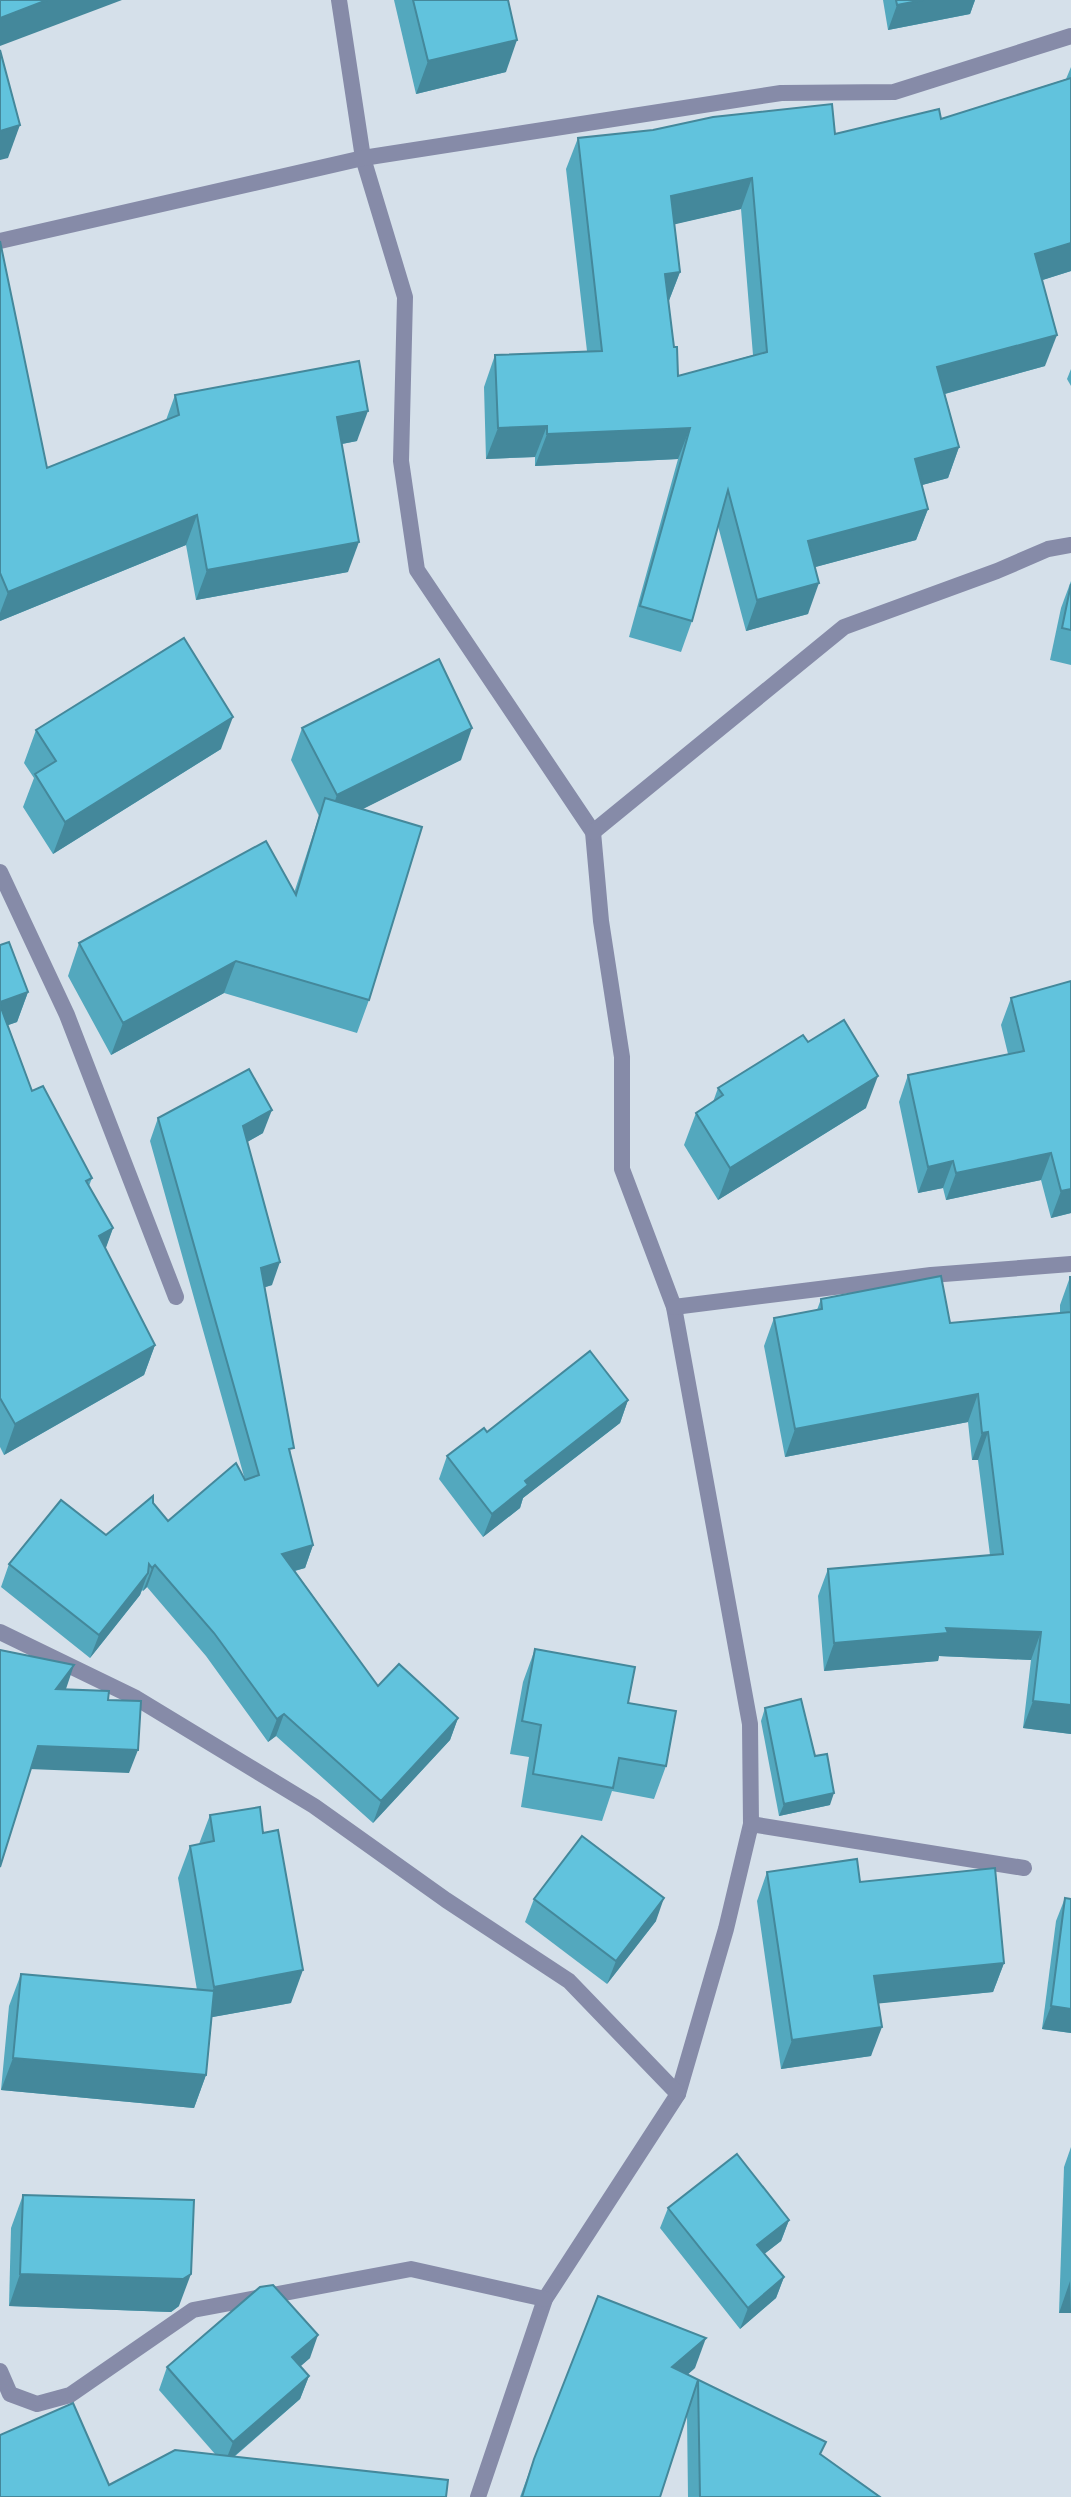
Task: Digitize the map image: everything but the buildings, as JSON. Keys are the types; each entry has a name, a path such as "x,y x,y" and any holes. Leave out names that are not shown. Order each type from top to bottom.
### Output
{"street":[{"path":"339,0 363,158 405,297 401,461 417,570 593,832 601,921 622,1057 622,1169 674,1307 750,1724 751,1824 726,1929 678,2094 545,2299 478,2497"},
{"path":"0,241 363,158 781,93 894,92 1071,36"},
{"path":"593,832 844,627 1048,549 1071,545"},
{"path":"0,872 67,1015 176,1297"},
{"path":"674,1307 931,1275 1071,1264"},
{"path":"0,1632 136,1698 314,1806 446,1900 569,1981 678,2094"},
{"path":"751,1824 1024,1868"},
{"path":"0,2371 10,2394 37,2404 70,2395 193,2310 411,2269 545,2299"}]}
